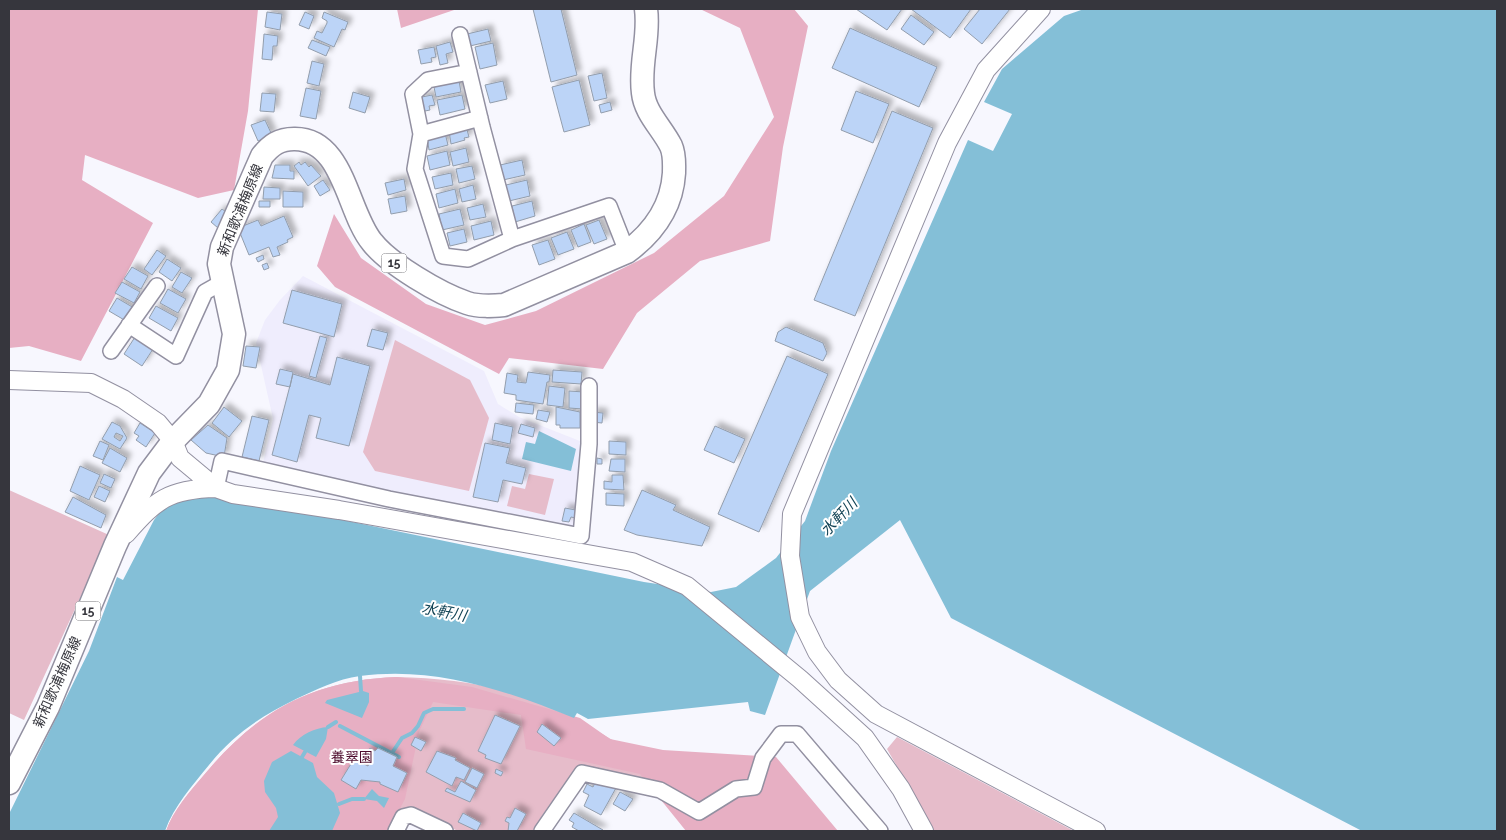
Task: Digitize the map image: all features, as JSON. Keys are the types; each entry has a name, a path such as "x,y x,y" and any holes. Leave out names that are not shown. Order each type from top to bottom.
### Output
{"main road":[{"name":"新和歌浦梅原線","path":"9,783 48,707 115,546 149,473 173,441 209,404 228,370 234,334 221,283 219,264 222,247 258,163 268,147 288,139 299,139 310,143 326,153 333,161 364,232 386,258 467,302 492,306 504,305 626,252 642,240 663,214 670,196 675,161 672,148 647,110 643,95 641,72 648,25 646,9"}],"street":[{"path":"1041,9 986,70 947,143 792,514 790,556 800,617 817,652 838,680 876,714 1096,831"},
{"path":"460,35 512,240"},
{"path":"469,72 428,80 413,94 421,134 415,169 443,256 468,259 512,240 609,206 626,252"},
{"path":"421,134 480,118"},
{"path":"129,325 176,356 205,292 221,283"},
{"path":"111,350 157,286"},
{"path":"9,380 91,383 122,399 158,422 173,441 180,458 216,488"},
{"path":"216,488 222,461 581,536 589,444 589,386"},
{"path":"339,510 343,486"},
{"path":"115,546 151,506 173,493 196,488 216,488 233,494 339,510 632,562 645,566 687,586 800,679 865,738 901,789 924,831"},
{"path":"542,831 582,773 660,790 699,812 736,789 754,787 763,758 780,734 797,734 880,831"},
{"path":"396,831 403,817 411,815 445,831"}],"shaded area":[{"path":"303,276 484,371 498,404 519,417 585,443 575,529 262,467 273,419 256,343 265,320 280,300"}],"green space":[{"path":"9,9 258,9 248,111 234,190 198,198 85,155 82,180 153,223 81,361 29,346 9,348"},
{"path":"397,9 457,9 401,28"},
{"path":"700,9 794,9 808,26 783,147 770,241 700,261 637,313 603,369 509,358 499,374 335,287 317,266 334,214 361,258 426,304 485,325 536,311 654,253 724,196 774,117 740,28"},
{"path":"395,340 470,380 489,418 469,491 375,471 363,452"},
{"path":"529,474 554,479 545,515 507,506 512,486 525,489"},
{"path":"9,490 109,535 24,720 9,713"},
{"name":"養翠園","path":"397,677 428,678 475,684 505,691 545,705 570,716 618,743 709,801 582,766 544,813 533,831 458,831 409,808 401,813 392,831 166,831 177,809 204,775 245,733 266,717 289,703 313,692 367,679"},
{"name":"養翠園","path":"397,677 472,687 580,718 610,739 663,750 776,757 838,831 686,831 640,774 526,749 521,715 433,702 419,732 405,799 388,831 166,831 177,809 204,775 245,733 266,717 289,703 313,692 367,679"},
{"path":"897,737 1072,830 934,831 887,749"}],"water":[{"name":"水軒川","path":"1084,9 1497,9 1497,831 1362,831 951,618 900,520 810,591 765,715 750,711 748,702 588,719 577,713 574,718 496,690 442,678 415,674 351,677 296,699 259,719 238,735 218,754 190,789 173,813 165,831 9,831 9,814 89,651 117,577 123,580 154,520 164,507 207,492 644,582 711,592 736,587 776,558 805,521 831,451 968,140 993,151 1012,114 984,102 1002,69 1064,16"},
{"path":"539,431 576,449 571,471 522,459 526,442 535,444"},
{"path":"363,691 369,693 369,702 362,718 325,703 327,700"},
{"path":"328,727 326,739 316,757 293,745 309,732"},
{"path":"291,751 313,763 317,777 334,793 340,813 332,831 269,831 278,817 276,808 265,792 264,781 272,762"},
{"path":"372,789 379,796 389,798 384,808 377,801 364,799"}],"building":[{"path":"533,9 561,9 577,75 551,82"},
{"path":"856,9 902,9 887,30"},
{"path":"911,9 971,9 950,38"},
{"path":"980,9 1010,9 982,44 964,29"},
{"path":"267,12 282,14 280,30 265,27"},
{"path":"305,12 314,16 309,29 299,25"},
{"path":"324,12 348,22 345,30 342,29 334,47 314,38 317,31 322,33 327,23 322,18"},
{"path":"911,15 934,32 924,45 901,29"},
{"path":"850,28 937,67 919,107 832,68"},
{"path":"488,29 491,41 470,46 467,34"},
{"path":"264,34 278,36 277,46 273,46 272,60 262,59"},
{"path":"312,40 330,47 326,56 308,48"},
{"path":"450,42 453,52 446,54 448,63 440,65 436,46"},
{"path":"493,43 497,65 480,69 475,47"},
{"path":"434,47 436,57 431,58 432,62 421,64 418,50"},
{"path":"312,61 324,64 319,86 307,83"},
{"path":"602,73 607,98 594,101 588,76"},
{"path":"579,80 590,125 564,132 552,87"},
{"path":"459,81 461,92 436,97 434,87"},
{"path":"503,81 507,99 490,103 485,85"},
{"path":"306,88 321,91 316,119 300,116"},
{"path":"856,91 889,104 873,143 841,130"},
{"path":"353,92 370,97 365,113 349,108"},
{"path":"262,93 276,94 274,112 260,111"},
{"path":"432,95 435,105 429,106 430,110 420,112 417,98"},
{"path":"462,95 465,109 440,115 437,100"},
{"path":"610,102 612,110 601,113 599,105"},
{"path":"892,111 933,128 855,316 814,300"},
{"path":"265,120 272,135 258,141 251,125"},
{"path":"466,126 469,137 451,144 449,131"},
{"path":"445,133 448,145 429,150 427,137"},
{"path":"466,148 469,162 453,166 450,152"},
{"path":"447,151 450,165 430,170 427,156"},
{"path":"522,160 525,175 503,180 500,165"},
{"path":"299,162 301,165 305,162 309,167 311,165 321,176 308,186 294,166"},
{"path":"275,165 290,165 290,171 294,171 294,179 272,178"},
{"path":"472,166 475,179 459,183 456,169"},
{"path":"451,173 453,185 435,189 432,177"},
{"path":"404,179 406,190 388,195 385,183"},
{"path":"323,180 330,190 320,196 314,186"},
{"path":"527,180 530,196 509,201 506,185"},
{"path":"473,185 476,199 462,202 459,189"},
{"path":"264,187 280,188 280,199 263,199"},
{"path":"455,189 458,203 439,208 436,194"},
{"path":"283,191 303,192 303,207 283,207"},
{"path":"405,196 407,211 391,214 388,199"},
{"path":"259,201 270,201 270,207 259,207"},
{"path":"532,201 535,216 515,222 512,206"},
{"path":"483,204 486,217 470,220 467,208"},
{"path":"222,209 229,214 218,228 211,222"},
{"path":"460,209 464,225 442,230 439,214"},
{"path":"284,216 293,237 287,240 288,242 277,247 280,255 273,257 269,247 249,255 238,228 258,220 261,226"},
{"path":"599,220 607,239 594,244 586,225"},
{"path":"491,221 494,235 474,240 471,226"},
{"path":"584,224 591,242 578,247 571,230"},
{"path":"464,229 467,242 450,246 447,233"},
{"path":"567,232 574,249 558,255 551,238"},
{"path":"548,240 555,259 539,265 532,245"},
{"path":"157,250 166,256 152,275 144,269"},
{"path":"263,255 264,259 258,262 256,258"},
{"path":"167,259 181,268 172,281 159,272"},
{"path":"267,263 269,268 264,270 262,265"},
{"path":"132,267 148,276 141,289 124,279"},
{"path":"181,272 192,278 182,293 172,287"},
{"path":"122,282 140,292 134,303 115,293"},
{"path":"168,289 186,299 178,313 160,303"},
{"path":"292,290 342,304 334,337 283,323"},
{"path":"117,298 134,308 126,321 109,311"},
{"path":"156,306 178,318 171,331 149,318"},
{"path":"786,327 823,343 827,353 823,361 775,341 778,332"},
{"path":"372,329 388,333 383,350 367,346"},
{"path":"320,336 327,338 316,378 309,376"},
{"path":"135,337 153,349 142,366 124,354"},
{"path":"246,346 260,347 256,368 243,366"},
{"path":"787,356 828,374 759,532 718,514"},
{"path":"337,357 370,366 349,446 316,438 321,418 309,415 297,462 272,455 293,374 330,385"},
{"path":"280,369 293,372 290,387 276,384"},
{"path":"553,370 582,372 581,384 552,382"},
{"path":"528,372 550,375 543,404 516,400 516,395 504,393 507,373 518,375 517,382 526,383"},
{"path":"549,386 565,388 563,407 547,405"},
{"path":"569,391 584,392 583,409 569,408"},
{"path":"516,403 534,405 533,414 515,412"},
{"path":"224,407 242,421 229,437 212,423"},
{"path":"556,407 580,412 580,428 560,428 560,425 556,425"},
{"path":"538,410 550,412 547,422 536,419"},
{"path":"592,412 603,413 602,423 592,422"},
{"path":"252,416 269,420 259,461 242,457"},
{"path":"112,422 120,426 127,438 120,449 102,439","holes":["116,433 123,436 120,441 114,437"]},
{"path":"140,423 155,433 146,447 136,440 139,436 134,433"},
{"path":"495,423 513,427 510,444 492,440"},
{"path":"521,424 535,428 533,437 518,433"},
{"path":"208,425 227,438 224,457 206,453 191,440"},
{"path":"715,426 745,439 734,463 704,450"},
{"path":"100,441 109,445 103,460 93,456"},
{"path":"609,441 626,442 626,455 609,454"},
{"path":"485,443 510,448 506,463 526,468 522,484 503,480 498,502 473,497"},
{"path":"110,448 127,458 120,472 102,463"},
{"path":"597,458 602,459 602,464 597,464"},
{"path":"611,459 625,459 625,472 609,471"},
{"path":"80,466 100,475 89,500 70,491"},
{"path":"104,474 115,479 111,488 100,483"},
{"path":"612,475 623,475 624,490 604,489 604,481 612,482"},
{"path":"99,486 110,491 105,502 94,497"},
{"path":"642,490 676,505 673,510 710,527 702,546 637,535 624,530"},
{"path":"606,493 624,494 624,506 606,505"},
{"path":"73,497 106,515 101,528 65,512"},
{"path":"565,508 581,511 580,519 571,517 569,522 562,521"},
{"path":"495,715 520,726 501,764 485,758 486,755 478,751"},
{"path":"542,724 561,738 554,746 537,732"},
{"path":"415,737 426,742 421,751 411,745"},
{"path":"370,748 375,751 378,748 397,757 393,766 407,773 398,792 380,784 380,782 361,780 356,789 341,780 354,759 368,766 371,759 366,756"},
{"path":"437,751 456,758 455,760 470,768 464,780 456,777 452,786 426,772"},
{"path":"472,768 484,774 477,788 465,782"},
{"path":"496,769 503,772 501,776 495,773"},
{"path":"597,779 616,788 601,815 584,806 589,795 583,792 587,784 593,787"},
{"path":"461,781 476,790 470,802 445,791 447,788 455,792"},
{"path":"620,792 633,799 625,811 613,804"},
{"path":"515,808 526,814 517,831 508,831 509,823 505,821 507,817 510,818"},
{"path":"463,813 481,823 477,831 458,822"},
{"path":"574,813 603,830 579,831 572,827 574,823 569,820"}],"waterway":[{"path":"360,676 361,691"},
{"path":"392,753 402,738 412,733 418,726 424,713 433,709 464,709"},
{"path":"328,727 336,722"},
{"path":"340,726 399,757"},
{"path":"302,757 305,752"},
{"path":"339,804 352,799 364,799"}]}
